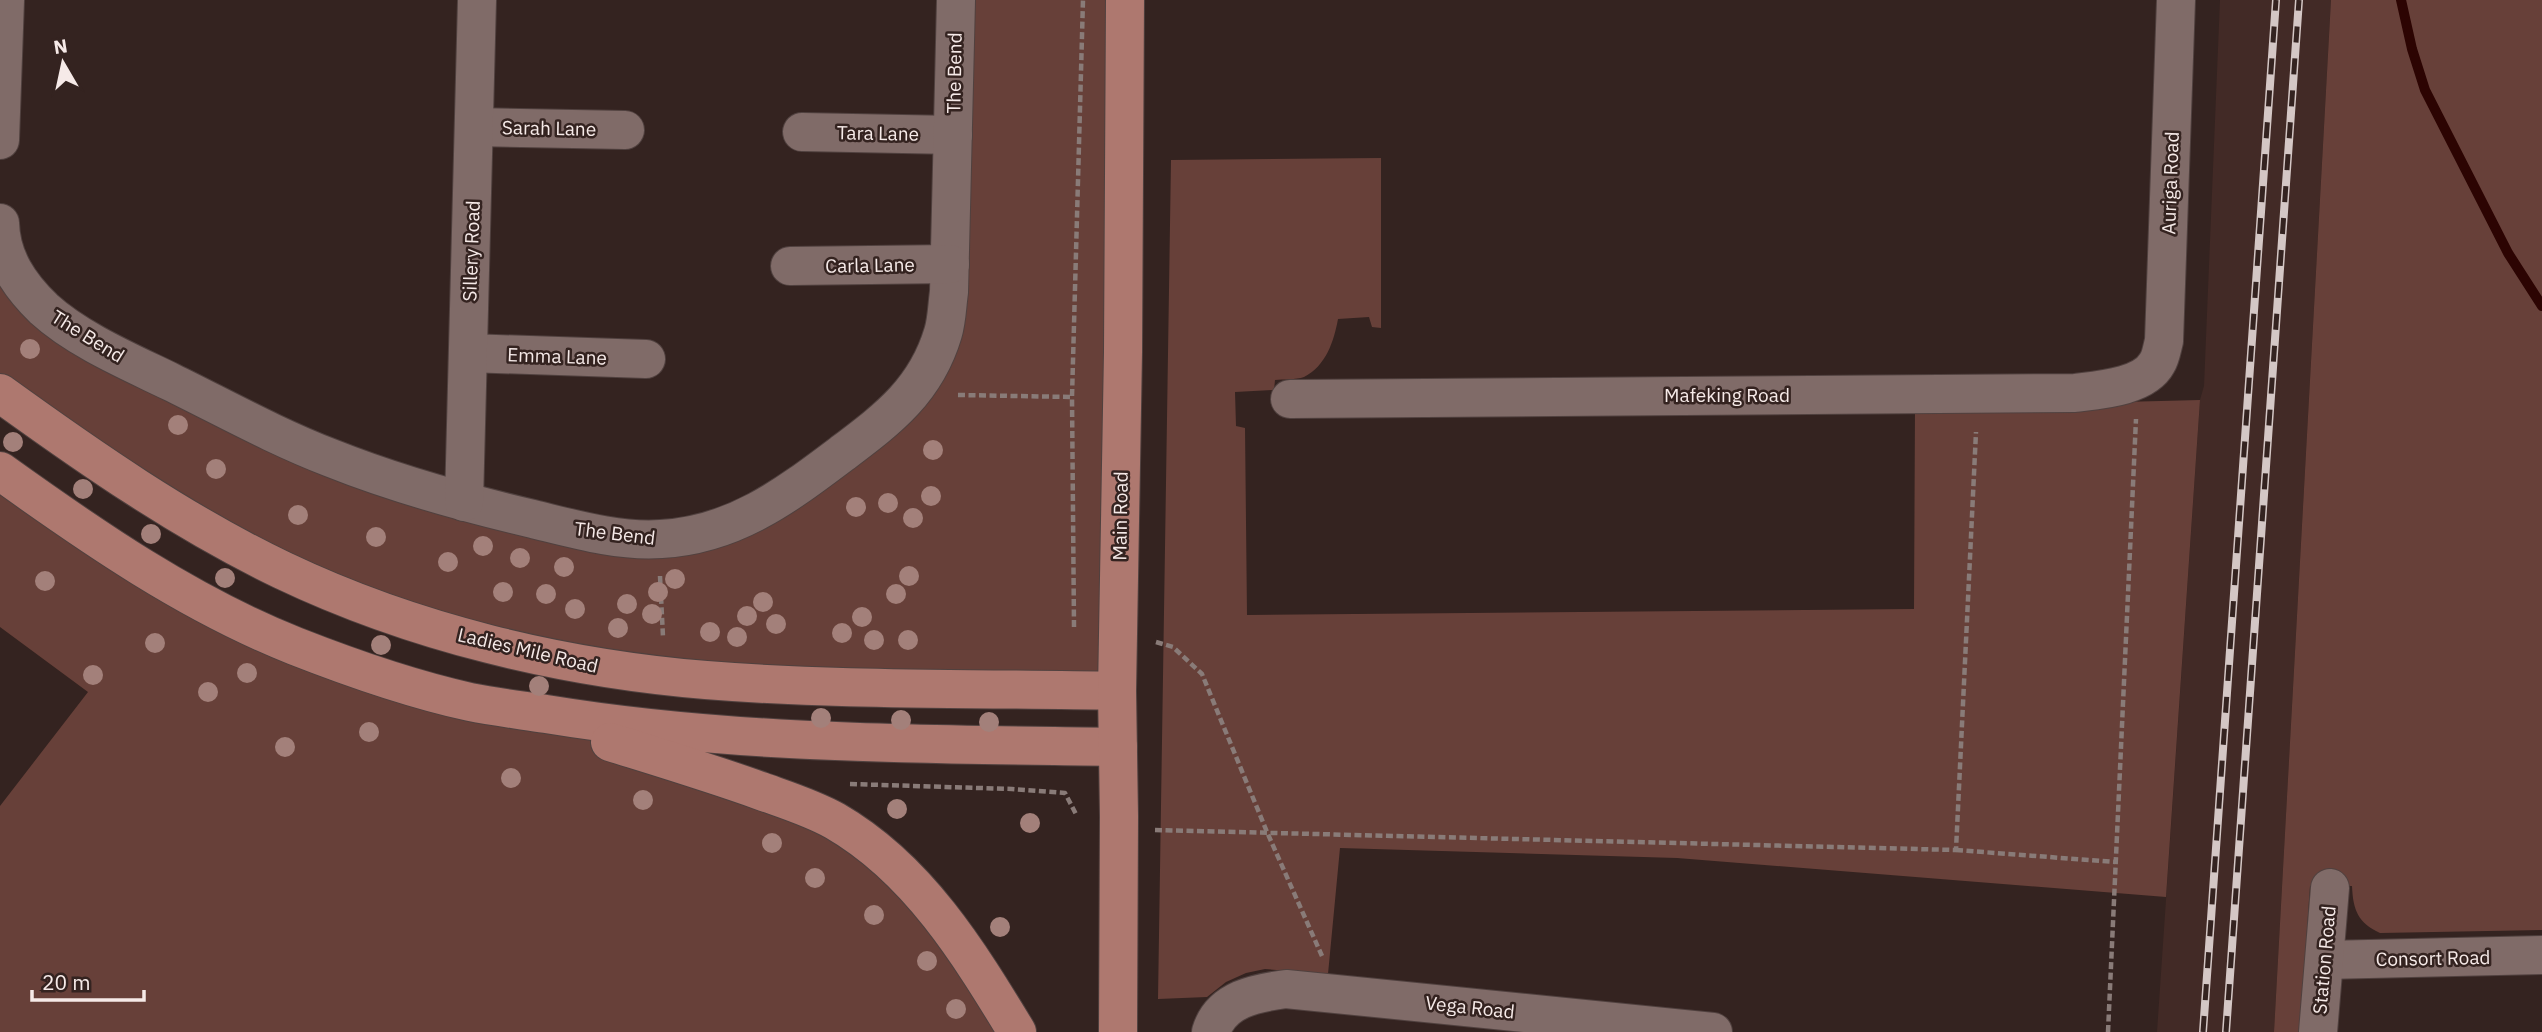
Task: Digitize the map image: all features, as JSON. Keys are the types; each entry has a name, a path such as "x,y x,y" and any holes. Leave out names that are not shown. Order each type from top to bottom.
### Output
{"main road":[{"name":"Main Road","path":"1118,1032 1117,691 1124,338 1125,0"},
{"name":"Ladies Mile Road","path":"0,393 139,489 219,538 283,571 341,595 403,618 476,639 562,660 706,680 831,687 1117,691"},
{"path":"0,471 56,512 166,581 243,623 308,651 411,686 707,771 796,803 835,821 874,848 914,886 966,949 1017,1032"},
{"path":"470,702 609,725 679,733 829,742 1118,747"}],"street":[{"name":"Sillery Road","path":"464,502 477,0"},
{"name":"The Bend","path":"0,223 1,239 10,268 46,311 119,356 330,458 464,502 613,536 659,540 724,528 794,490 856,443 913,394 931,364 944,331 950,264 956,0"},
{"name":"Auriga Road","path":"2147,372 2164,341 2176,0"},
{"path":"0,140 3,9"},
{"name":"Sarah Lane","path":"474,127 625,130"},
{"name":"Tara Lane","path":"802,132 953,135"},
{"name":"Carla Lane","path":"790,266 950,264"},
{"name":"Emma Lane","path":"468,354 646,359"},
{"name":"Mafeking Road","path":"1290,399 2075,393 2108,389 2147,372"},
{"name":"Station Road","path":"2318,1032 2330,888"},
{"name":"Consort Road","path":"2325,960 2542,955"},
{"name":"Vega Road","path":"1221,1018 1257,992 1286,989 1689,1031"}],"path":[{"path":"1074,627 1072,397 1083,0"},
{"path":"2108,1032 2115,862 2147,372"},
{"path":"1956,850 1978,393"},
{"path":"913,394 1072,397"},
{"path":"659,540 664,649"},
{"path":"1156,642 1173,647 1202,674 1267,832 1322,955 1318,992"},
{"path":"848,784 1065,793 1076,816"},
{"path":"1154,830 1956,850 2115,862"}],"shaded area":[{"path":"956,0 1121,0 1117,691 831,687 403,618 0,393 0,239 10,268 212,403 571,528 724,528 931,364"},
{"path":"2220,0 2331,0 2274,1032 2157,1032 2200,400 2204,386"},
{"path":"2331,0 2542,0 2542,930 2380,933 2366,925 2358,915 2352,886 2310,886 2300,1032 2274,1032"},
{"path":"1381,158 1381,328 1372,327 1369,317 1338,319 1328,352 1312,372 1301,378 1275,380 1274,390 1235,392 1236,426 1245,428 1247,615 1914,609 1915,407 2200,400 2166,897 1677,858 1340,848 1328,974 1265,969 1246,973 1226,982 1207,997 1158,999 1171,160"},
{"path":"0,471 166,581 603,741 835,821 1017,1032 0,1032 0,806 88,692 0,627"}],"waterway":[{"path":"2401,0 2425,90 2508,253 2542,306"}],"railway":[{"path":"2203,1032 2276,0"},
{"path":"2226,1032 2299,0"}]}
